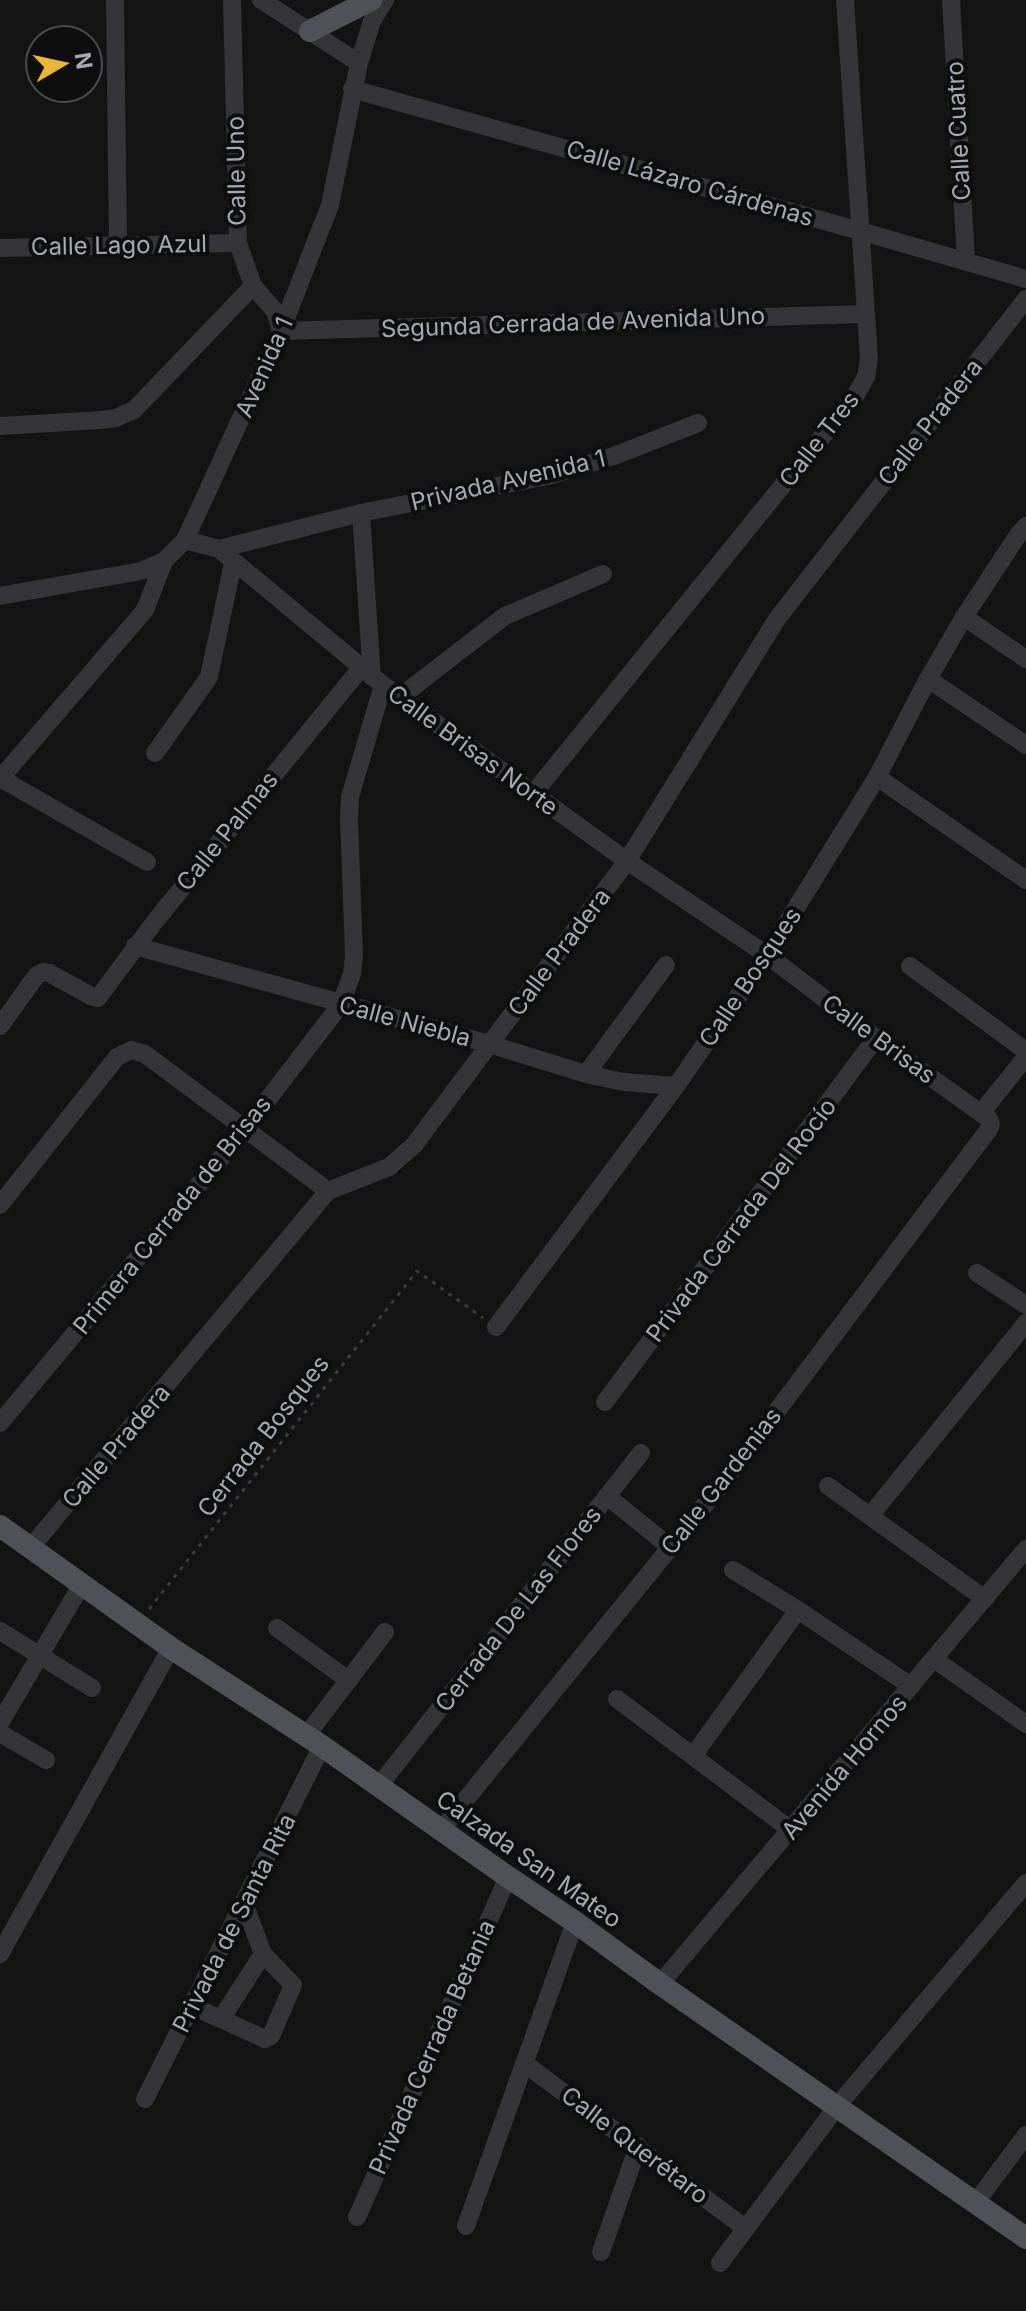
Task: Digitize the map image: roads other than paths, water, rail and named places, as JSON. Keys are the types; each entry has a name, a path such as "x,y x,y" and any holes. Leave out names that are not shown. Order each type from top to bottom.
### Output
{"main road":[{"path":"310,31 371,0"},
{"name":"Calzada San Mateo","path":"1,1529 31,1547 171,1648 314,1741 1026,2238"}],"street":[{"path":"115,0 118,245"},
{"name":"Calle Uno","path":"232,0 238,243 253,286 275,311 281,331"},
{"path":"261,0 359,63"},
{"name":"Avenida 1","path":"0,596 141,571 164,561 185,540 281,331 330,205 352,89 372,21 385,0"},
{"name":"Calle Tres","path":"533,794 855,396 866,377 869,359 845,0"},
{"name":"Calle Cuatro","path":"951,0 966,261"},
{"name":"Calle Lázaro Cárdenas","path":"352,89 1026,279"},
{"name":"Calle Lago Azul","path":"0,248 238,243"},
{"path":"0,426 101,420 116,418 134,410 253,286"},
{"name":"Calle Pradera","path":"31,1547 328,1191 389,1167 414,1145 627,861 777,619 1026,299"},
{"name":"Segunda Cerrada de Avenida Uno","path":"281,331 865,314"},
{"name":"Privada Avenida 1","path":"219,549 361,513 552,475 614,456 698,423"},
{"path":"341,1004 352,974 354,955 350,797 372,677 361,513"},
{"name":"Calle Bosques","path":"496,1327 676,1086 767,955 877,777 964,617 1023,534"},
{"path":"185,540 219,549"},
{"name":"Calle Brisas Norte","path":"219,549 372,677 627,861 767,955"},
{"path":"147,862 0,778 145,610 164,561"},
{"path":"155,753 209,677 233,563"},
{"path":"400,697 505,616 603,574"},
{"path":"964,617 1026,659"},
{"name":"Calle Palmas","path":"0,1026 37,975 43,972 98,998 135,946 372,677"},
{"path":"928,679 1026,745"},
{"path":"877,777 1026,880"},
{"name":"Calle Niebla","path":"135,946 586,1074 624,1082 676,1086"},
{"name":"Calle Brisas","path":"767,955 986,1118"},
{"path":"586,1074 666,965"},
{"path":"910,966 1026,1054"},
{"name":"Primera Cerrada de Brisas","path":"0,1423 246,1128 341,1004"},
{"name":"Privada Cerrada Del Rocío","path":"605,1402 876,1038"},
{"path":"0,1205 117,1057 131,1050 145,1054 328,1191"},
{"name":"Calle Gardenias","path":"441,1830 725,1480 970,1154 986,1118 1026,1054"},
{"path":"977,1273 1026,1305"},
{"path":"870,1516 1026,1323"},
{"path":"607,1496 641,1453"},
{"path":"828,1486 985,1599"},
{"name":"Cerrada De Las Flores","path":"378,1787 607,1496 670,1547"},
{"name":"Avenida Hornos","path":"660,1984 1026,1549"},
{"path":"733,1570 911,1686"},
{"path":"0,1723 82,1584"},
{"path":"693,1756 798,1610"},
{"path":"277,1628 348,1680"},
{"path":"0,1631 92,1688"},
{"name":"Privada de Santa Rita","path":"145,2099 244,1903 314,1741 348,1680 385,1632"},
{"path":"0,1954 171,1648"},
{"path":"934,1659 1026,1724"},
{"path":"617,1699 791,1830"},
{"path":"0,1733 46,1760"},
{"name":"Privada Cerrada Betania","path":"357,2217 508,1877"},
{"path":"720,2263 838,2105 1026,1883"},
{"path":"192,2006 265,2039 271,2036 293,1985 263,1954 244,1903"},
{"path":"466,2226 575,1922"},
{"path":"221,2019 263,1954"},
{"name":"Calle Querétaro","path":"524,2063 745,2228"},
{"path":"976,2202 1026,2135"},
{"path":"601,2252 638,2146"}]}
